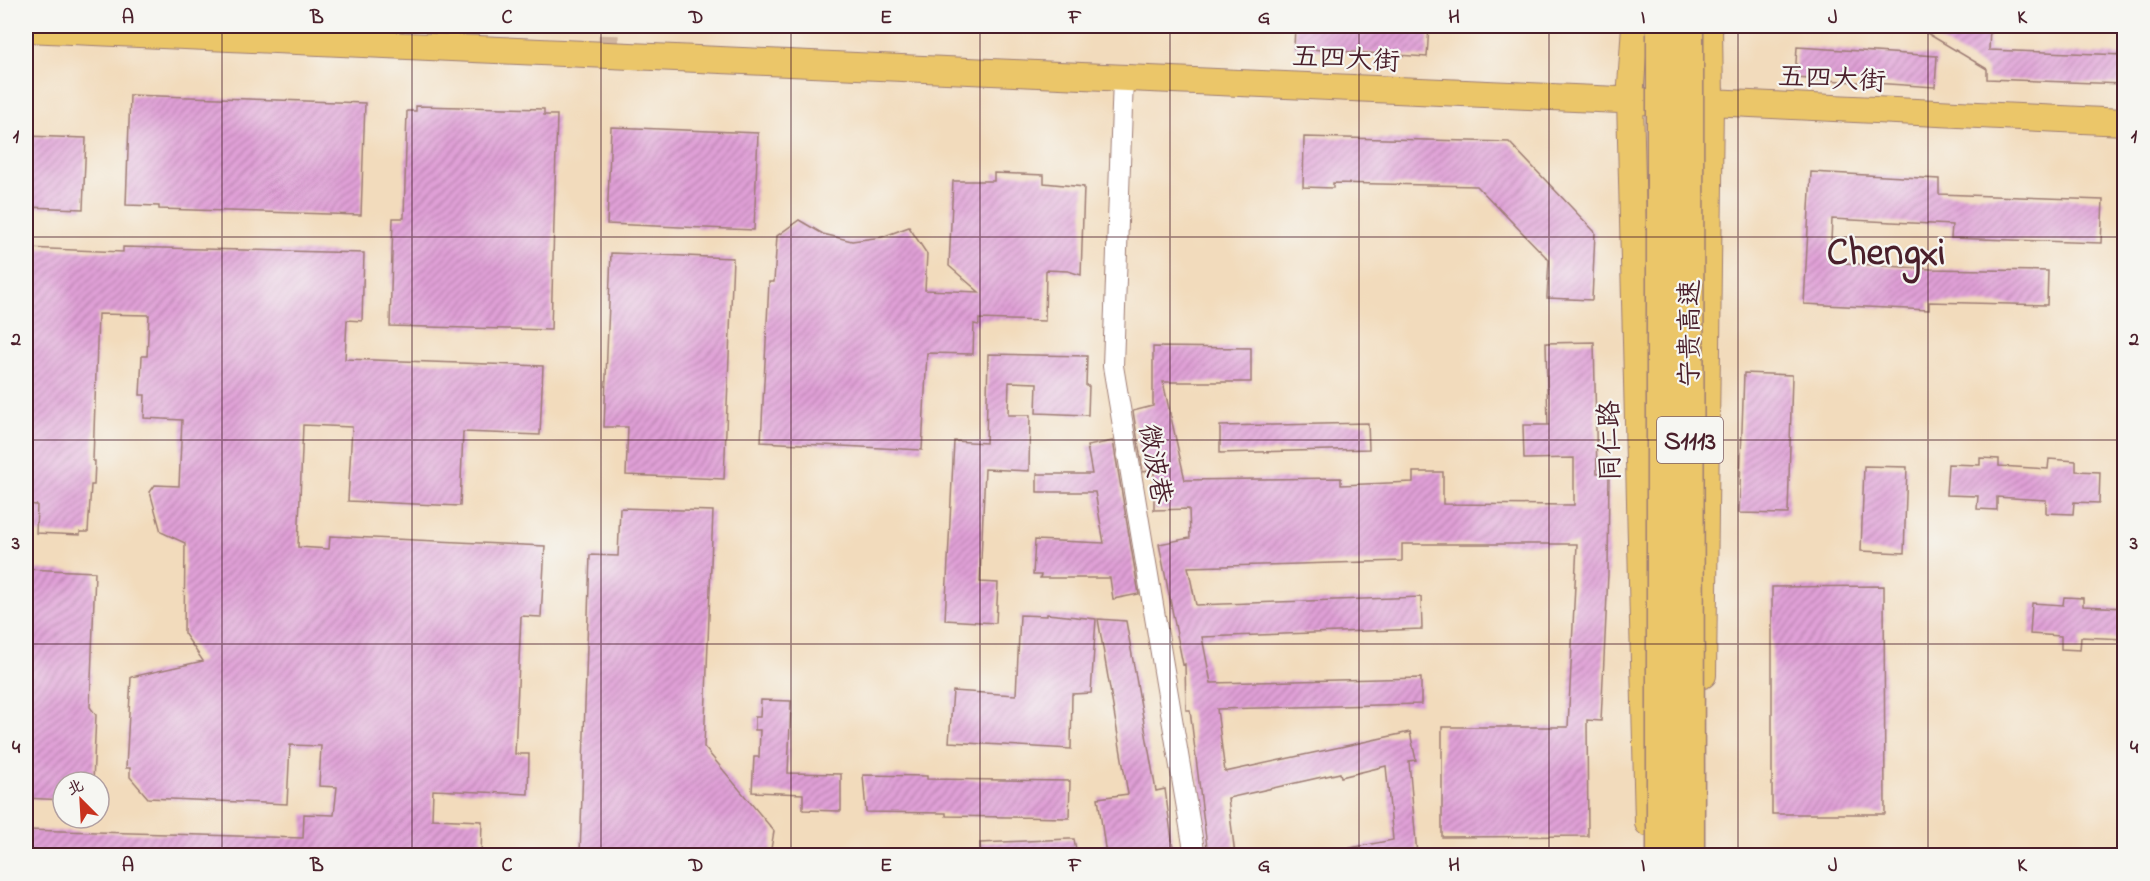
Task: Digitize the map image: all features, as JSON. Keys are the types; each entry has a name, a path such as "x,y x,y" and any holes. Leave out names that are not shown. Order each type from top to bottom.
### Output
{"highway":[{"name":"宁贵高速","path":"1662,26 1662,855"},
{"name":"宁贵高速","path":"1689,26 1689,855"}],"main road":[{"name":"同仁路","path":"1635,26 1630,100 1649,855"},
{"path":"1701,855 1709,26"},
{"name":"五四大街","path":"26,29 2124,122"}],"street":[{"name":"微波巷","path":"1124,78 1113,366 1195,855"}],"building":[{"path":"1295,26 1429,26 1427,57 1294,48"},
{"path":"1915,26 1990,26 1989,50 2124,55 2124,84 1987,79 1987,69"},
{"path":"1797,47 1937,56 1935,87 1795,78"},
{"path":"130,95 365,103 361,215 159,209 159,206 126,205"},
{"path":"416,106 544,109 544,115 557,115 551,330 390,326 393,218 404,218 407,111 416,111"},
{"path":"611,127 758,133 754,230 607,224"},
{"path":"26,136 86,138 83,209 26,207"},
{"path":"1304,137 1509,142 1595,232 1592,300 1547,298 1549,260 1477,186 1333,183 1333,188 1303,187"},
{"path":"1811,172 1939,179 1939,194 2103,200 2101,243 1951,238 1952,225 1832,219 1830,262 1931,269 2048,271 2047,305 1929,302 1929,310 1804,304"},
{"path":"994,173 1044,175 1044,183 1084,187 1081,275 1068,271 1046,270 1045,321 979,319 979,325 974,324 973,354 927,353 922,450 761,442 769,282 774,282 777,236 799,220 823,234 852,241 882,237 909,227 927,254 925,290 979,292 949,266 953,181 994,181"},
{"path":"123,247 364,253 362,321 347,320 345,359 543,366 540,435 463,432 460,506 348,501 352,427 303,425 298,547 329,549 330,536 545,546 541,617 521,616 515,754 529,754 528,794 433,790 432,819 482,821 481,855 26,855 26,830 303,838 304,814 334,815 337,787 319,786 321,746 290,745 287,804 148,798 130,777 130,768 126,768 131,677 203,661 184,633 185,543 161,532 150,492 155,485 179,486 182,420 144,418 145,395 140,395 142,356 147,356 149,315 98,314 94,485 91,485 88,532 80,532 80,535 36,533 37,505 26,504 26,248 123,252"},
{"path":"611,253 733,258 724,479 626,475 628,427 604,427"},
{"path":"1594,342 1597,473 1609,473 1608,574 1601,721 1587,720 1588,836 1442,837 1442,727 1568,727 1577,544 1402,544 1402,561 1188,567 1196,605 1421,597 1422,629 1202,637 1211,683 1421,678 1421,704 1217,709 1225,772 1410,732 1416,760 1409,761 1417,855 1351,855 1350,848 1393,840 1386,766 1341,777 1340,773 1228,798 1235,855 1208,855 1190,710 1186,710 1185,664 1183,665 1159,544 1190,538 1189,509 1154,510 1154,470 1143,472 1133,411 1153,406 1153,347 1251,348 1251,382 1163,382 1185,480 1341,478 1341,485 1413,482 1413,472 1443,472 1443,504 1574,505 1574,458 1524,459 1523,425 1548,425 1546,343"},
{"path":"988,354 1087,356 1088,415 1036,413 1037,383 1009,382 1008,415 1030,415 1029,471 985,469 980,582 998,583 996,623 945,620 954,441 986,443"},
{"path":"1744,373 1792,375 1788,514 1739,513"},
{"path":"1368,423 1369,449 1220,453 1220,426"},
{"path":"1113,441 1139,594 1113,599 1110,578 1040,578 1041,575 1033,575 1035,540 1104,543 1095,492 1037,492 1037,474 1092,474 1087,446"},
{"path":"1980,458 1999,459 1999,466 2048,469 2049,459 2076,461 2076,471 2100,472 2099,503 2074,502 2073,514 2046,513 2046,500 1997,497 1997,510 1977,509 1978,496 1946,495 1948,464 1980,465"},
{"path":"1864,466 1907,467 1904,553 1861,551"},
{"path":"620,508 713,511 704,747 774,831 770,855 580,855 590,555 618,556"},
{"path":"26,569 95,572 90,707 96,715 94,770 51,770 51,799 26,798"},
{"path":"1884,586 1885,814 1772,814 1772,587"},
{"path":"2064,597 2083,598 2083,606 2124,608 2124,639 2081,637 2080,650 2061,649 2061,636 2030,634 2032,603 2063,605"},
{"path":"1047,614 1096,619 1091,693 1072,694 1071,749 949,742 953,691 1016,695 1020,615 1047,616"},
{"path":"1098,619 1126,621 1156,791 1165,789 1174,855 1106,855 1098,798 1128,794"},
{"path":"761,700 791,701 788,773 841,774 841,811 803,810 803,794 752,792 754,757 759,757 760,730 755,730 755,717 760,717"},
{"path":"863,775 927,776 927,779 1070,781 1069,818 866,812"},
{"path":"1074,839 1077,855 981,855 980,843"}],"tunnel":[{"path":"608,55 609,26"}],"district":[{"name":"Chengxi","path":"1886,250"}]}
